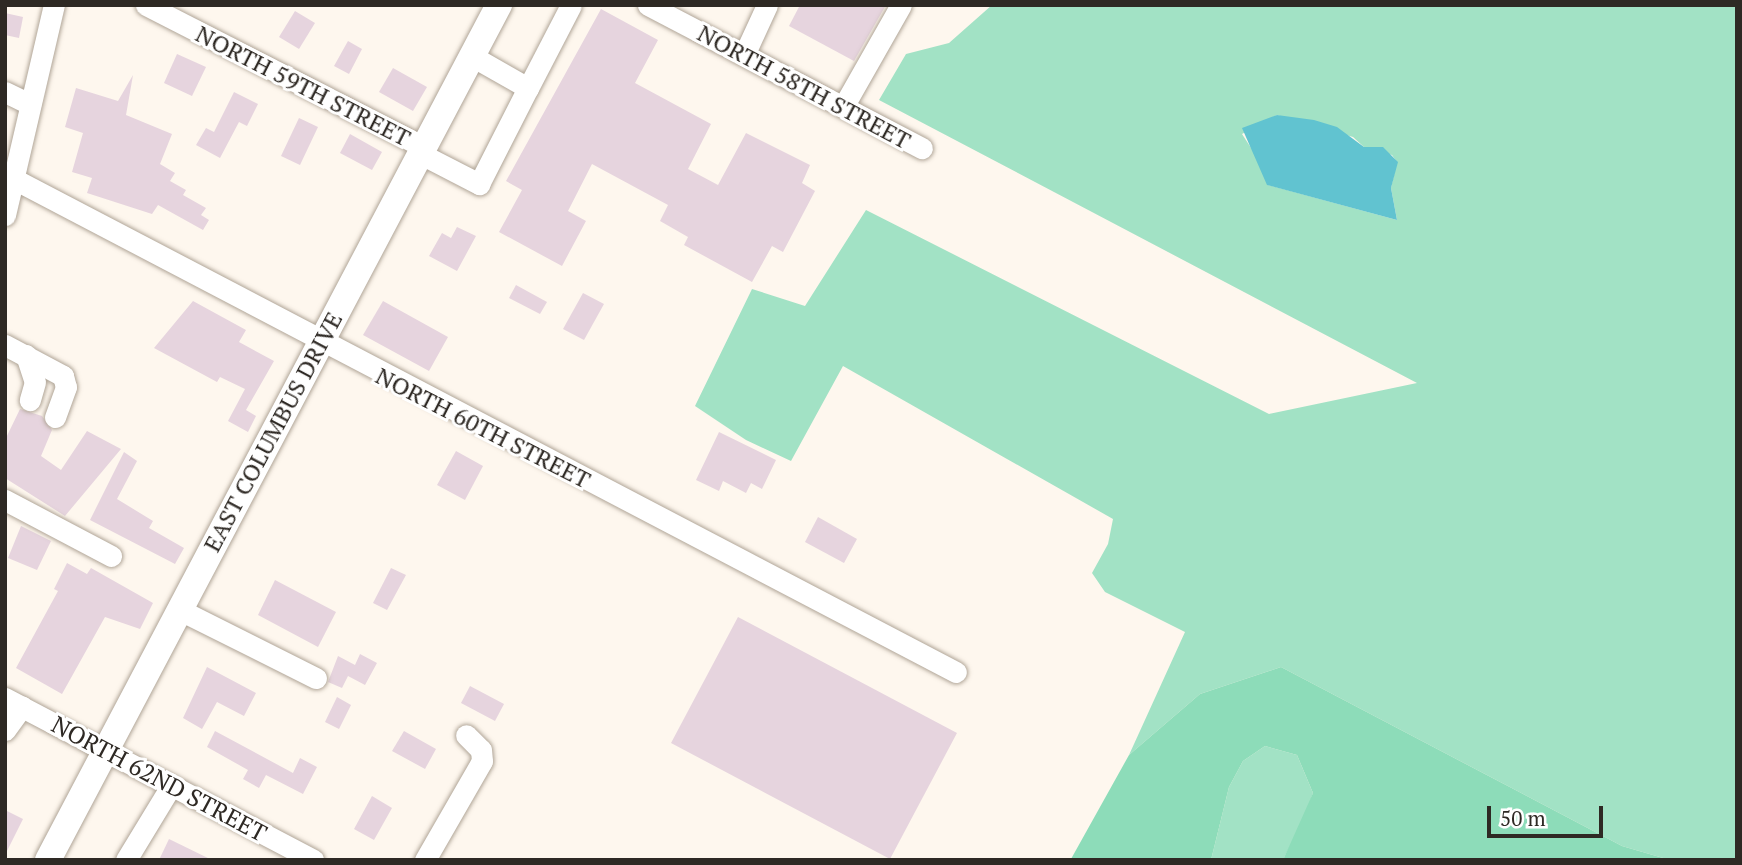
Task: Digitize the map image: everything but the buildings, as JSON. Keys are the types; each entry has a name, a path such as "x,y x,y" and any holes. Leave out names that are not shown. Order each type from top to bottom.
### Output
{"main road":[{"name":"EAST COLUMBUS DRIVE","path":"48,860 499,5"}],"street":[{"path":"5,215 54,5"},
{"name":"NORTH 59TH STREET","path":"146,5 421,150 479,184 528,88"},
{"path":"472,56 528,88 571,5"},
{"name":"NORTH 58TH STREET","path":"648,5 922,148"},
{"path":"744,55 767,5"},
{"path":"843,107 901,5"},
{"path":"5,92 30,104"},
{"name":"NORTH 60TH STREET","path":"14,179 320,344 956,672"},
{"path":"5,345 63,376 66,387 55,417"},
{"path":"26,355 35,382 30,400"},
{"path":"5,500 111,556"},
{"path":"180,610 316,678"},
{"path":"5,730 13,702"},
{"name":"NORTH 62ND STREET","path":"13,702 313,860"},
{"path":"425,860 482,761 481,750 466,735"},
{"path":"126,860 171,786"}],"green space":[{"path":"992,5 1737,5 1737,860 1670,860 1622,846 1281,667 1200,694 1129,755 1185,632 1105,592 1092,573 1108,544 1113,519 843,366 791,461 746,440 695,406 752,289 805,306 866,210 1269,414 1417,383 879,100 906,54 949,43","holes":["1277,115 1353,137 1364,147 1392,155 1397,162 1391,188 1397,220 1268,185 1266,171 1242,134"]},
{"path":"1281,667 1622,846 1670,860 1283,860 1313,793 1297,755 1265,746 1243,761 1229,787 1211,860 1071,859 1129,755 1200,694"},
{"path":"1265,746 1297,755 1313,793 1305,816 1283,860 1211,860 1229,787 1243,761"}],"water":[{"path":"1277,115 1314,120 1337,127 1364,147 1383,147 1398,162 1391,188 1397,220 1267,185 1242,128"}]}
